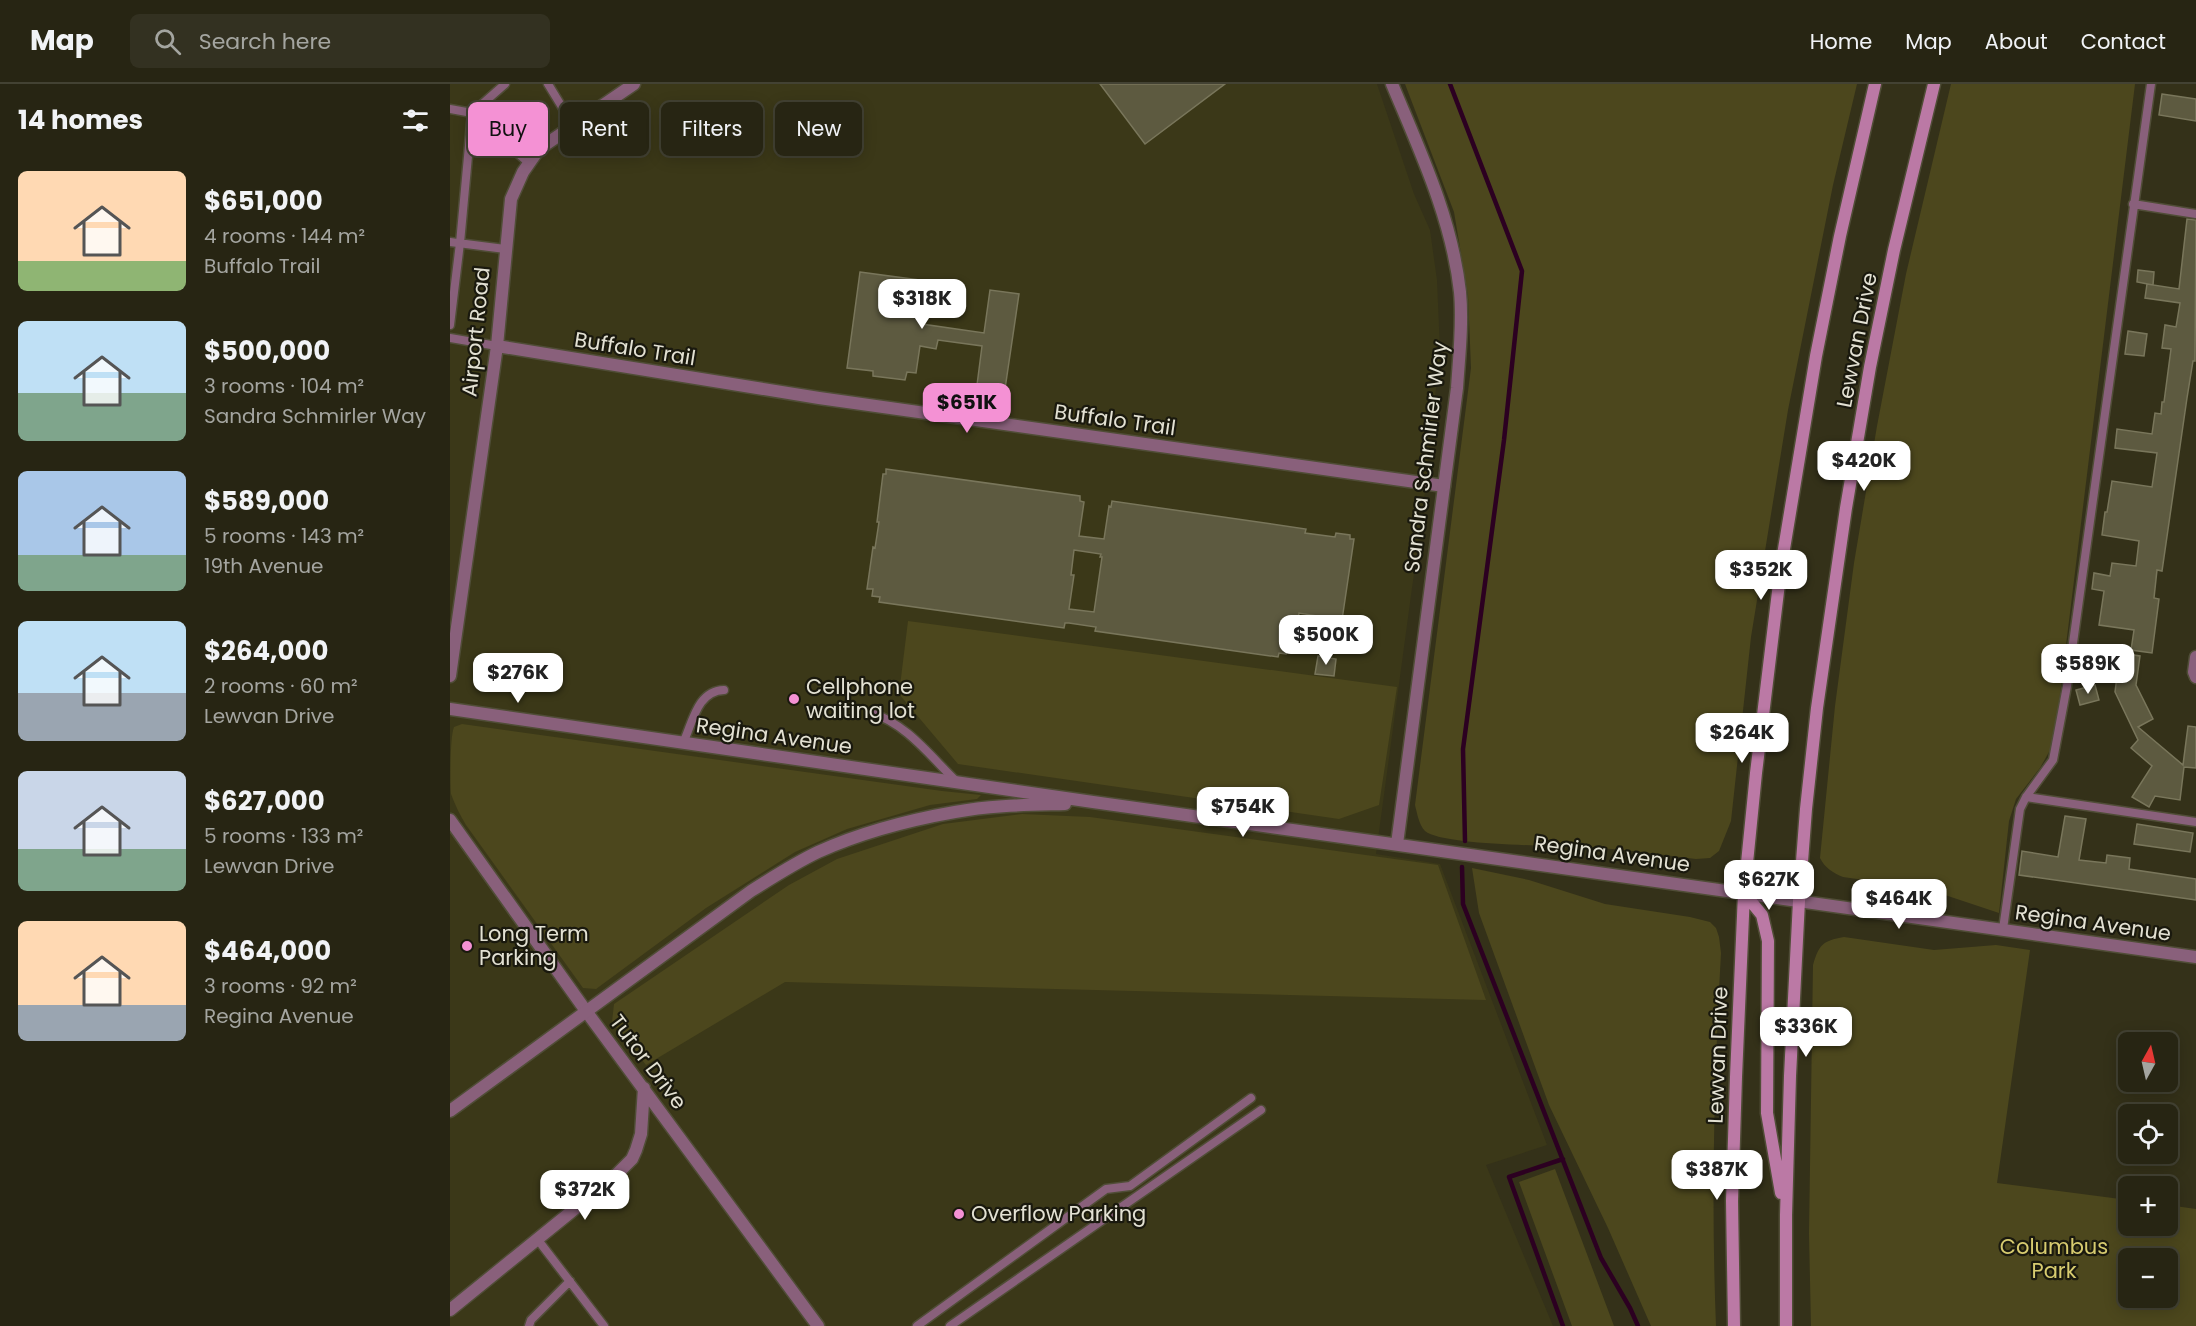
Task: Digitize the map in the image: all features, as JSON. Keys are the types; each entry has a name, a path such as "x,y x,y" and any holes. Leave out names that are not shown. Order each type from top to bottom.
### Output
{"main road":[{"name":"Lewvan Drive","path":"1734,1326 1732,1201 1744,893 1756,773 1785,544 1816,356 1840,236 1875,84"},
{"name":"Lewvan Drive","path":"1786,1326 1790,1076 1799,901 1809,776 1846,508 1870,367 1894,250 1934,84"},
{"name":"Lewvan Drive","path":"1744,893 1762,915 1768,941 1767,1113 1786,1215"}],"street":[{"name":"Airport Road","path":"607,102 634,84"},
{"name":"Sandra Schmirler Way","path":"1392,84 1442,209 1460,292 1457,388 1397,844"},
{"name":"Airport Road","path":"450,676 452,640 496,346 512,200 523,172 539,149 560,134"},
{"name":"Buffalo Trail","path":"496,346 819,398 1444,486"},
{"path":"2195,675 2196,657"},
{"name":"Regina Avenue","path":"450,709 2196,957"},
{"name":"Regina Avenue","path":"450,1111 751,891 819,852 866,834 956,812 1005,806 1093,802"},
{"name":"Tutor Drive","path":"450,820 585,1011 818,1326"},
{"path":"450,1311 614,1177 632,1159 640,1134 644,1088"}],"lane":[{"path":"484,102 504,84"},
{"path":"548,84 560,104"},
{"path":"2003,929 2020,809 2053,760 2067,686 2151,84"},
{"path":"450,109 468,112"},
{"path":"450,325 468,156"},
{"path":"521,156 529,163"},
{"path":"2133,204 2196,213"},
{"path":"450,242 505,249"},
{"path":"450,338 496,346"},
{"path":"683,743 700,701 711,692 724,690"},
{"path":"871,713 909,734 956,781"},
{"path":"2026,797 2196,822"},
{"path":"917,1326 1106,1189 1130,1186 1251,1098"},
{"path":"950,1326 1261,1110"},
{"path":"538,1240 604,1326"},
{"path":"529,1326 531,1320 570,1281"}],"shaded area":[{"path":"450,84 1377,84 1414,194 1430,230 1437,280 1440,351 1425,492 1376,854 1440,864 1547,1145 1486,1165 1553,1326 450,1326"}],"green space":[{"path":"1405,84 1857,84 1833,185 1788,410 1751,637 1731,821 1719,851 1710,858 1696,859 1600,848 1456,840 1425,831 1420,822 1415,805 1471,368 1468,295 1454,212"},
{"path":"1951,84 2135,84 2054,743 2040,768 2016,799 2009,821 1999,913 1927,889 1843,877 1830,870 1820,858 1835,706 1854,563 1877,426 1906,274"},
{"path":"908,621 1397,687 1379,805 1339,819 958,764 899,694"},
{"path":"462,724 981,795 977,799 930,805 847,829 795,852 706,908 596,989 583,988 466,825 456,806 451,794 452,740 454,727"},
{"path":"1022,814 1090,817 1438,865 1486,1000 785,982 646,1065 612,1022 614,1004 789,885 837,859 943,824"},
{"path":"1472,868 1529,880 1605,904 1690,917 1710,922 1716,928 1721,953 1714,1139 1716,1326 1651,1326 1608,1228 1549,1105 1479,913"},
{"name":"Columbus Park","path":"1844,937 1934,950 1996,945 2030,950 1997,1183 2118,1199 2118,1236 2178,1236 2178,1206 2196,1209 2196,1326 1811,1326 1809,1234 1813,965 1817,953 1826,942"},
{"path":"1555,1169 1614,1326 1572,1326 1519,1182"}],"building":[{"path":"1100,84 1225,84 1145,144"},
{"path":"2162,94 2196,99 2196,121 2159,115"},
{"path":"2187,219 2196,220 2195,361 2193,361 2187,398 2162,571 2157,570 2154,598 2159,599 2152,653 2131,650 2134,630 2099,625 2104,591 2092,589 2094,573 2110,576 2112,563 2136,566 2139,541 2102,535 2105,512 2107,512 2112,481 2152,487 2157,453 2115,448 2117,429 2152,434 2155,413 2161,414 2171,349 2162,348 2165,325 2176,327 2180,303 2145,298 2147,284 2179,289"},
{"path":"2138,270 2154,272 2153,285 2137,282"},
{"path":"860,272 919,280 918,287 927,289 922,324 984,333 990,290 1019,294 1005,389 977,385 982,346 938,340 936,349 920,346 916,373 907,372 905,380 873,376 873,371 847,368"},
{"path":"2128,331 2147,334 2144,356 2125,354"},
{"path":"886,469 1080,496 1080,501 1084,502 1079,536 1104,539 1109,506 1111,507 1112,501 1306,529 1305,533 1335,537 1336,533 1350,535 1350,539 1354,539 1342,620 1299,613 1294,647 1287,646 1286,654 1279,653 1278,657 1095,631 1096,627 1069,623 1065,623 1064,628 879,602 880,597 872,596 873,589 867,589 879,522 877,522 883,474 886,474","holes":["1074,550 1101,554 1094,612 1069,609 1074,575 1071,575"]},
{"path":"2120,653 2140,656 2136,685 2153,719 2138,727 2183,765 2188,726 2196,727 2196,768 2184,767 2180,800 2155,796 2149,807 2132,797 2152,766 2131,748 2138,740 2115,692"},
{"path":"1318,656 1336,659 1334,676 1315,674"},
{"path":"2095,685 2099,700 2080,705 2076,690"},
{"path":"2065,816 2086,819 2079,860 2106,863 2107,855 2130,858 2129,869 2196,879 2196,900 2019,875 2022,851 2058,857"},
{"path":"2137,824 2193,833 2190,852 2134,844"}],"waterway":[{"path":"1450,84 1522,271 1504,440 1463,749 1465,841"},
{"path":"1462,867 1463,904 1601,1258 1638,1326"},
{"path":"1563,1159 1509,1177 1563,1326"}],"place":[{"name":"Cellphone waiting lot","path":"794,699"},
{"name":"Long Term Parking","path":"467,946"},
{"name":"Overflow Parking","path":"959,1214"}]}
